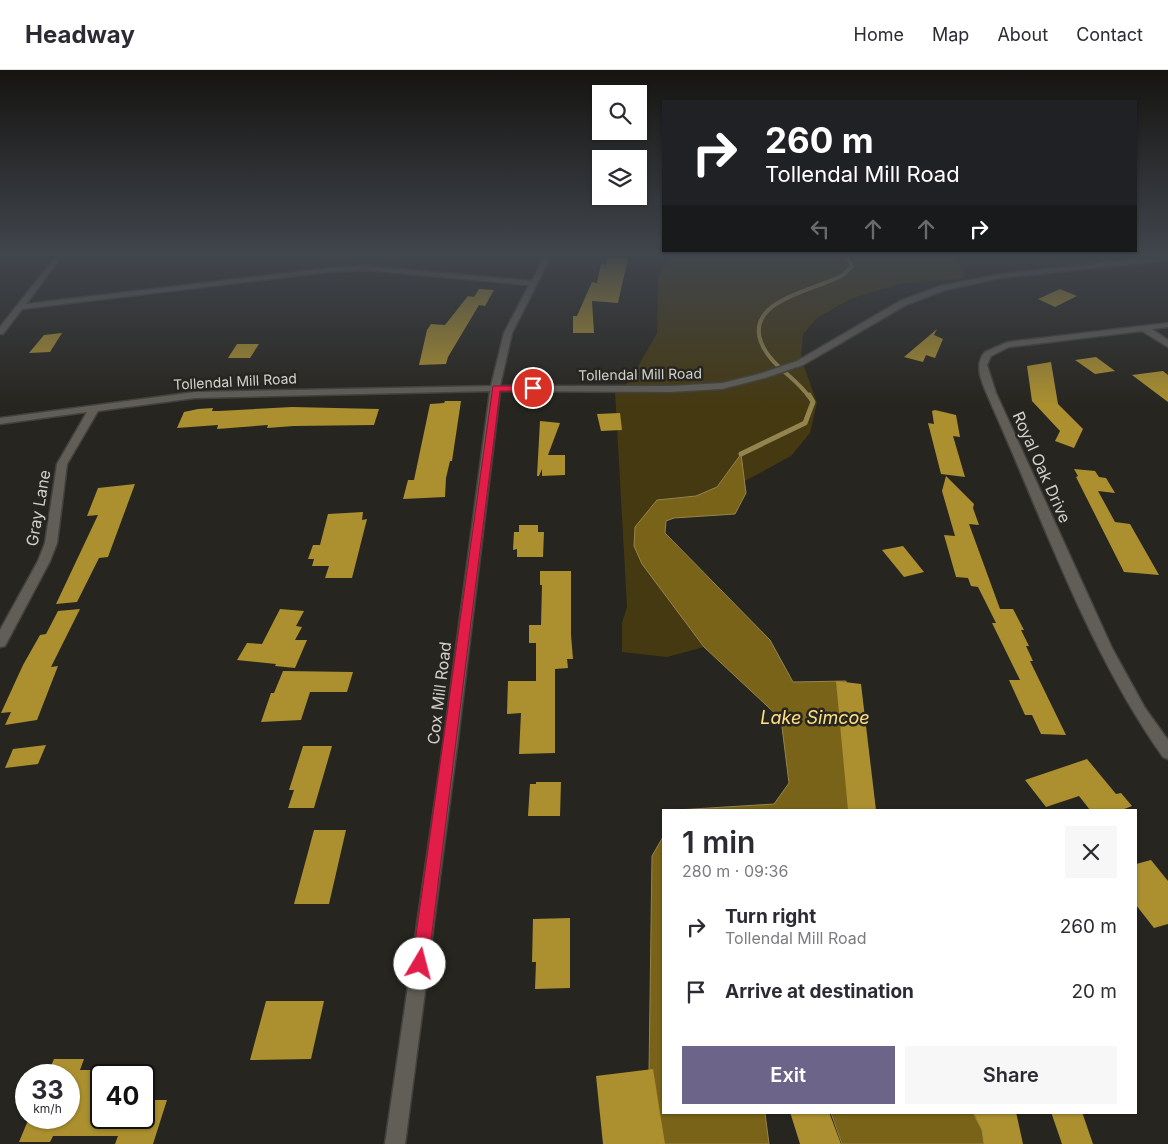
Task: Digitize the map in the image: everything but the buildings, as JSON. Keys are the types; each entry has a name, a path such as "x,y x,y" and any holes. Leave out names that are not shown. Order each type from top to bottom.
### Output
{"street":[{"path":"0,332 18,307 25,306"},
{"name":"Cox Mill Road","path":"395,1144 496,388 504,345 522,306"},
{"name":"Tollendal Mill Road","path":"0,422 95,407 195,395 496,388 670,389 722,386 762,376 800,362 898,306"},
{"name":"Royal Oak Drive","path":"1168,325 1008,345 986,355 983,363 983,368 1106,651 1132,701 1168,752"},
{"path":"1144,328 1168,344"},
{"name":"Gray Lane","path":"0,642 52,543 62,464 95,407"}],"shaded area":[{"path":"657,306 838,306 817,318 803,334 801,358 817,403 810,433 791,456 743,482 740,455 717,487 696,496 657,500 642,564 704,647 667,657 622,652 622,623 627,607 615,391 629,382 657,333"}],"water":[{"name":"Lake Simcoe","path":"741,454 746,493 735,514 674,518 666,521 665,533 770,640 793,682 846,681 853,809 693,809 774,804 789,783 781,719 704,647 642,564 634,546 635,527 657,500 696,496 717,487"},
{"path":"662,838 662,1114 765,1114 769,1144 659,1144 649,1072 652,856"},
{"path":"831,1114 974,1114 982,1130 984,1144 842,1144"}],"waterway":[{"path":"773,306 763,316 759,328 761,342 770,358 809,397"},
{"path":"741,454 805,423 813,402 809,395"}],"route":[{"path":"420,964 496,388 533,388"}]}
